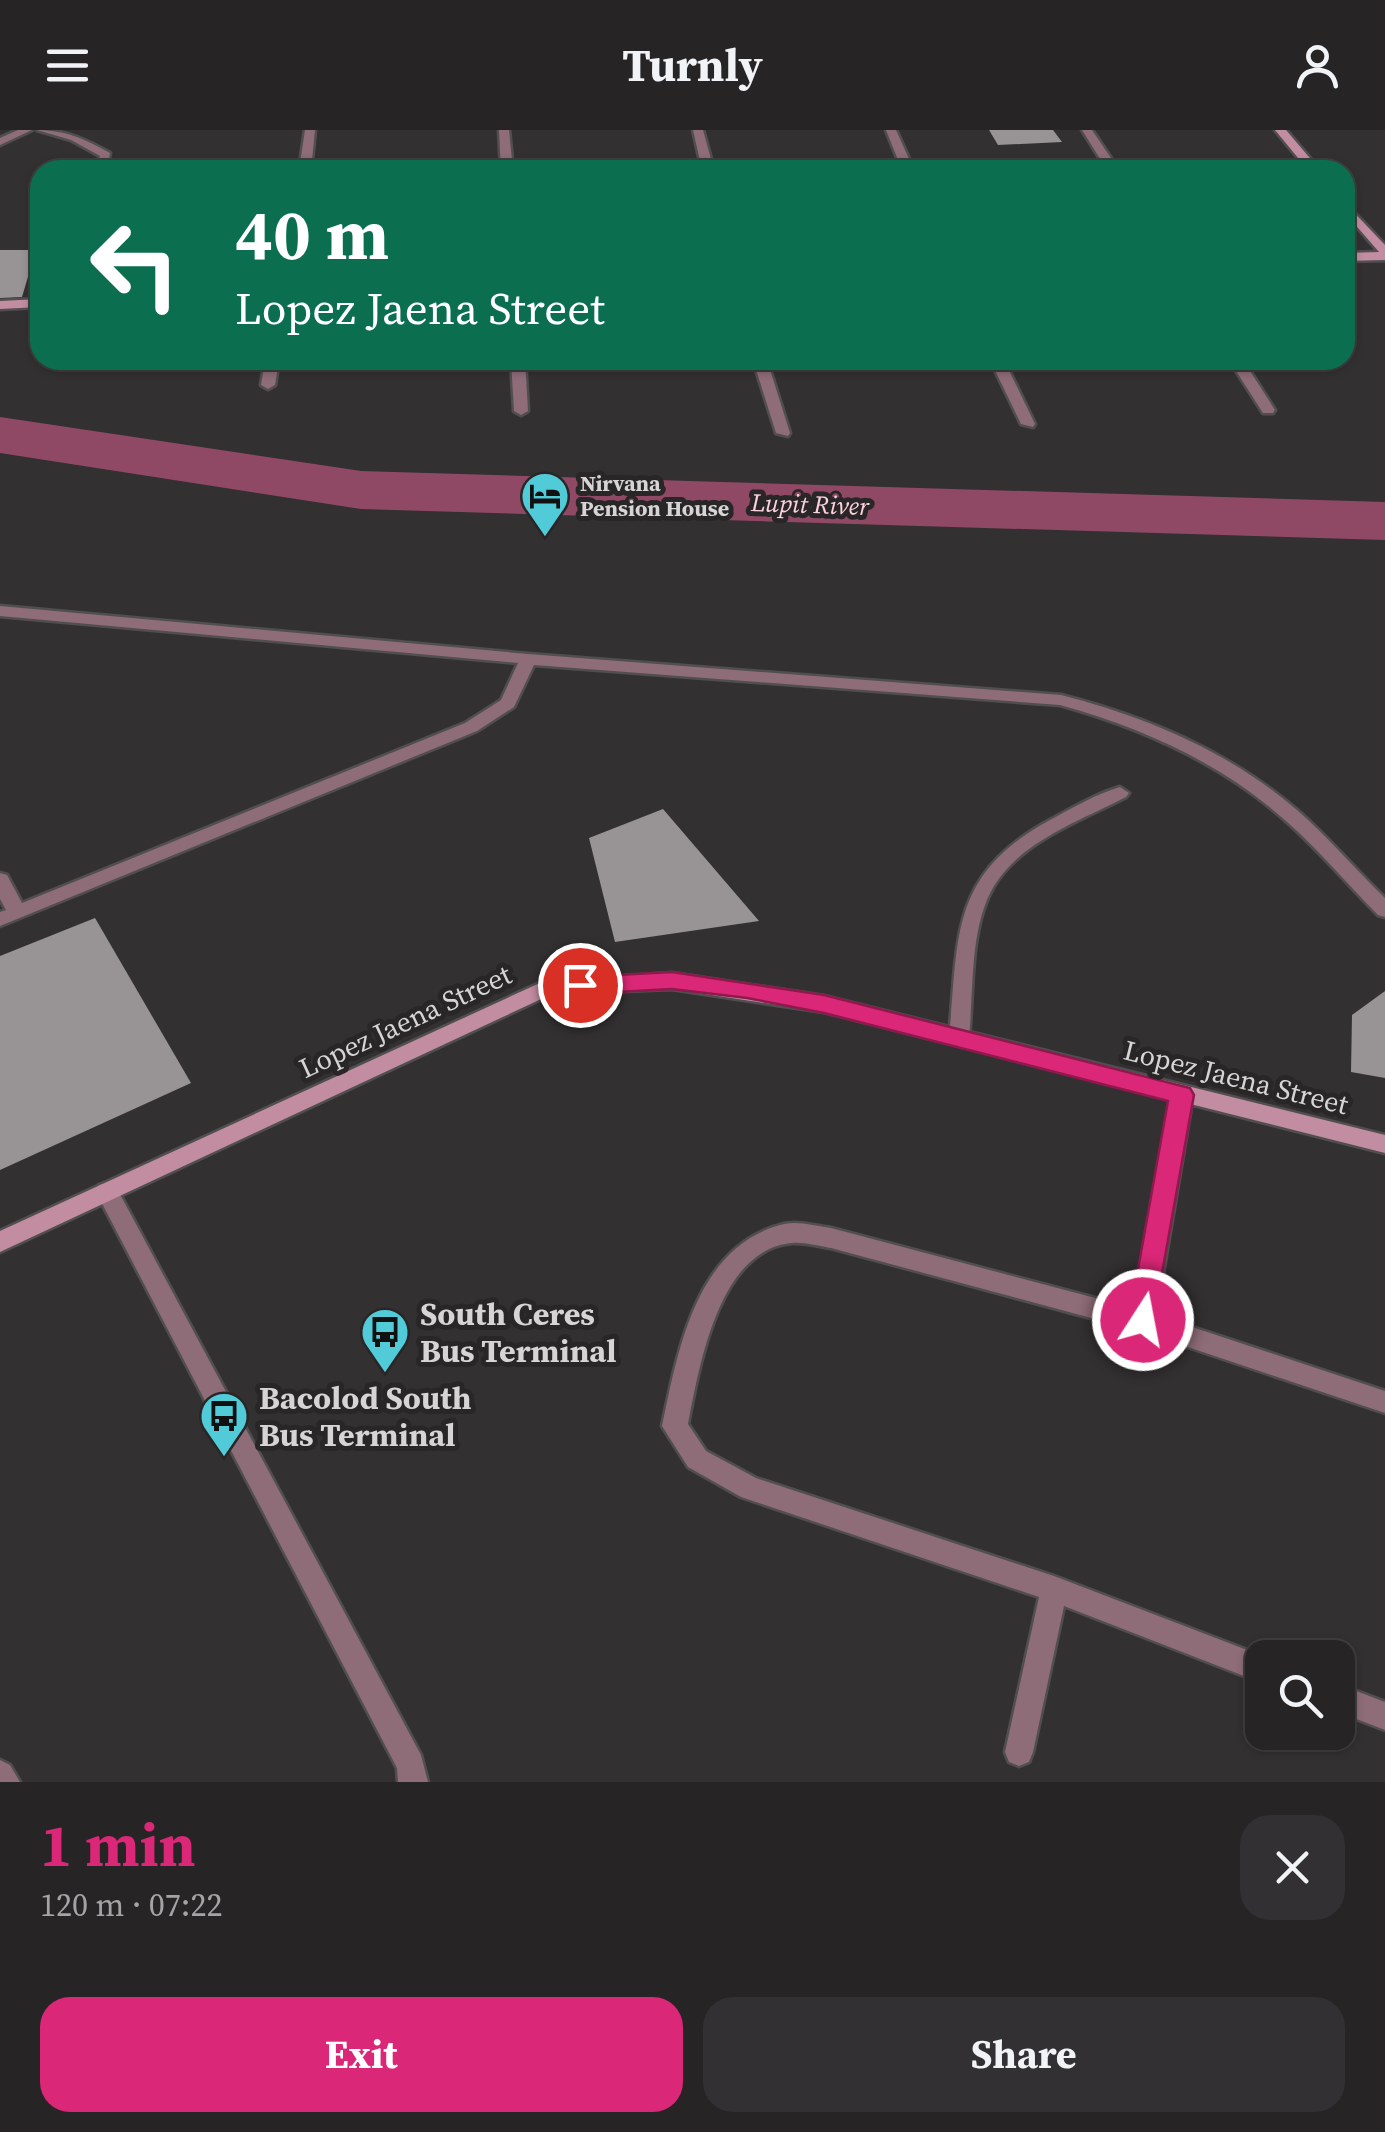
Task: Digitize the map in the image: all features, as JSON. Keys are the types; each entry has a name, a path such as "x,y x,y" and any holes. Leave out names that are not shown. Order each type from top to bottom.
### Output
{"main road":[{"path":"1280,130 1306,160"},
{"path":"1355,218 1385,254"},
{"path":"1355,257 1385,254"},
{"path":"0,305 30,304"},
{"name":"Lopez Jaena Street","path":"0,1242 549,987 672,981 747,989 958,1037 1385,1144"}],"street":[{"path":"0,142 27,130"},
{"path":"42,130 93,145 106,155 104,160"},
{"path":"306,160 310,130"},
{"path":"504,130 506,160"},
{"path":"698,130 706,160"},
{"path":"890,130 904,160"},
{"path":"1087,130 1106,160"},
{"path":"268,385 270,370"},
{"path":"519,370 521,411"},
{"path":"763,370 783,434"},
{"path":"1002,370 1028,424"},
{"path":"1242,370 1268,410"},
{"path":"0,611 528,659 1061,700 1131,718 1215,760 1277,804 1385,910"},
{"path":"0,880 8,916 471,727 508,704 528,659"},
{"path":"958,1037 974,914 985,884 1006,860 1036,838 1120,793"},
{"path":"1143,1320 1182,1095"},
{"path":"108,1192 411,1765 413,1782"},
{"path":"1245,1662 1054,1588 750,1488 697,1460 675,1426 686,1372 716,1286 745,1254 785,1234 831,1238 1143,1320 1385,1402"},
{"path":"1018,1752 1054,1588"},
{"path":"1355,1705 1385,1716"},
{"path":"0,1774 5,1782"}],"building":[{"path":"989,130 1053,130 1062,142 998,145"},
{"path":"0,250 30,250 30,270 22,297 0,298"},
{"path":"663,809 759,921 615,942 589,838"},
{"path":"95,918 191,1083 0,1170 0,956"},
{"path":"1385,991 1385,1078 1351,1072 1352,1015"}],"waterway":[{"name":"Lupit River","path":"0,435 361,490 1385,521"}],"place":[{"name":"Nirvana Pension House","path":"545,538"},
{"name":"South Ceres Bus Terminal","path":"385,1374"},
{"name":"Bacolod South Bus Terminal","path":"224,1458"}],"route":[{"path":"580,985 672,981 747,989 824,1004 1182,1095 1143,1320"}]}
